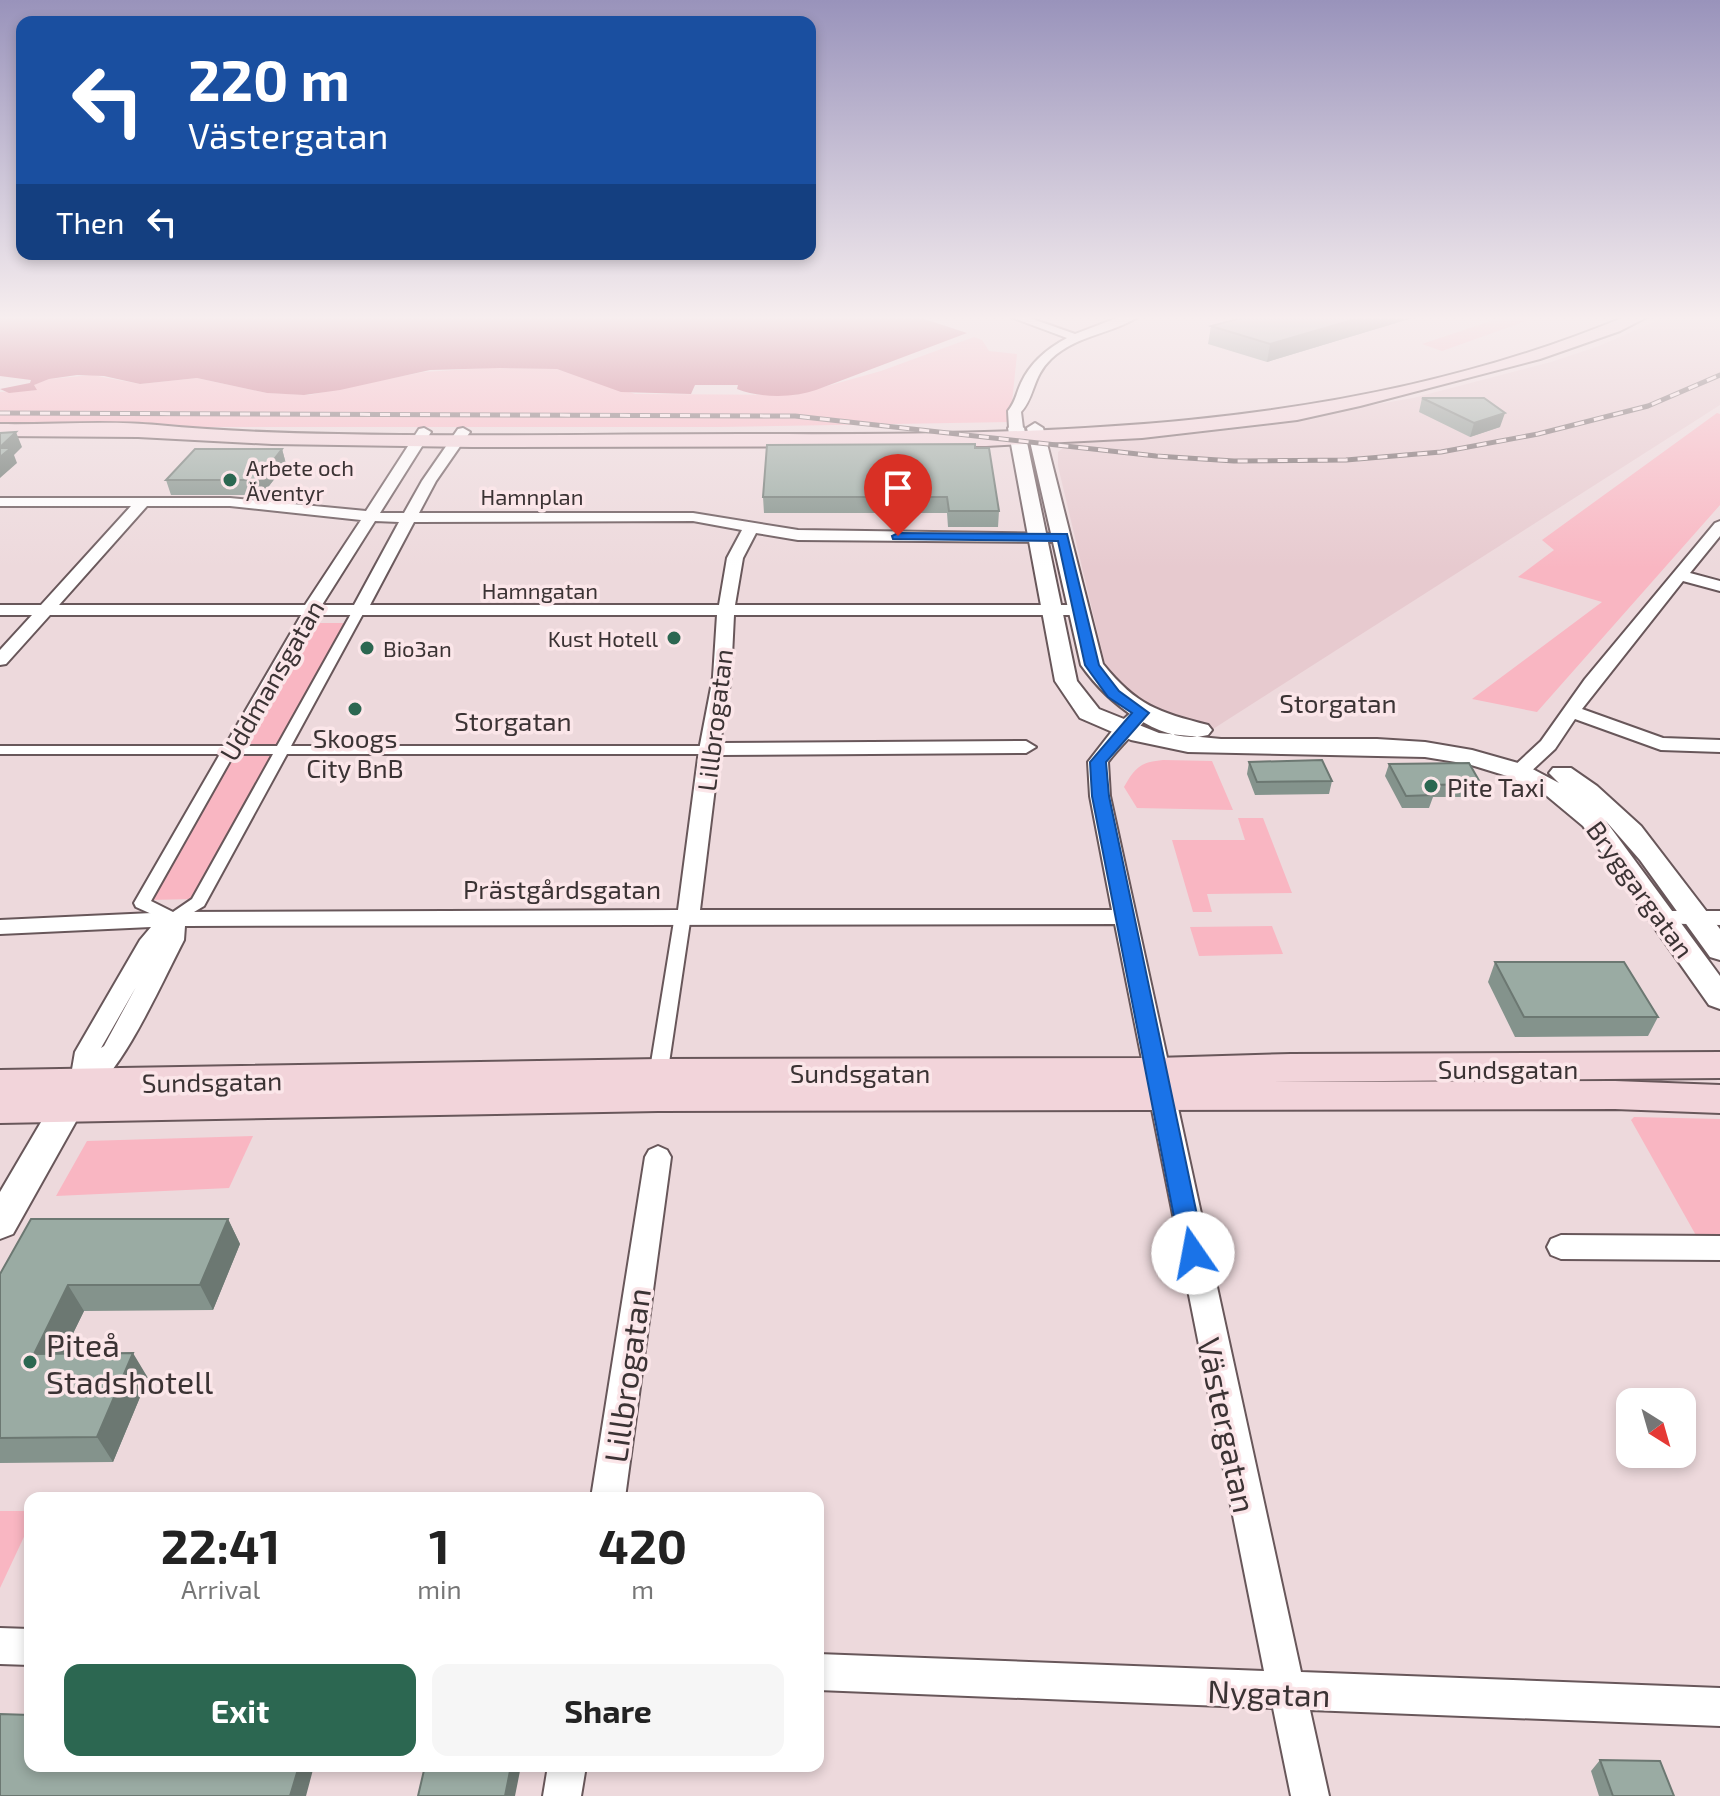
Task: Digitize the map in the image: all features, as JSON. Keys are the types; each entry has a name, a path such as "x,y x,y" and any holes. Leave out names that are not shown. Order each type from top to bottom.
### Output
{"main road":[{"path":"0,430 460,437 1027,433 1208,415 1321,400"},
{"path":"139,431 356,439 422,436"},
{"path":"356,439 390,446 399,450 406,460"},
{"name":"Sundsgatan","path":"1158,1084 1291,1067 1720,1065"},
{"name":"Sundsgatan","path":"0,1084 74,1095 674,1097 1158,1084 1720,1099"},
{"name":"Sundsgatan","path":"0,1109 74,1095"}],"street":[{"path":"1022,400 1040,537 1066,681 1086,711 1123,730"},
{"path":"1027,433 1063,537 1092,665 1114,694 1142,713"},
{"name":"Uddmansgatan","path":"422,436 309,612 142,903 174,919 198,902 358,612 387,553 411,518 429,481 460,437"},
{"path":"0,660 144,501"},
{"name":"Hamnplan","path":"0,502 230,502 411,518 693,517 798,535 1063,537"},
{"path":"1521,766 1573,712 1591,683 1680,575 1713,544 1720,526"},
{"name":"Lillbrogatan","path":"660,1063 709,769 709,750 722,677 726,611 735,558 751,528"},
{"path":"1680,575 1720,586"},
{"name":"Hamngatan","path":"0,610 1079,610"},
{"path":"1573,712 1661,744 1720,746"},
{"name":"Västergatan","path":"1142,713 1123,730 1098,762 1100,796 1274,1642 1310,1796"},
{"name":"Storgatan","path":"1142,713 1179,728 1241,733 1409,732 1450,735 1483,741 1521,766"},
{"name":"Storgatan","path":"1123,730 1138,737 1185,747 1416,750 1521,766"},
{"name":"Storgatan","path":"0,750 1026,747"},
{"name":"Bryggargatan","path":"1521,766 1570,777 1626,822 1708,918 1720,950"},
{"name":"Bryggargatan","path":"1521,766 1582,810 1720,998"},
{"name":"Prästgårdsgatan","path":"0,927 174,919 686,915 1125,917"},
{"path":"1663,918 1708,918"},
{"path":"0,1224 74,1095 113,1052 173,940 174,919"},
{"name":"Lillbrogatan","path":"609,1492 658,1157"},
{"path":"1561,1247 1720,1248"},
{"path":"0,1646 24,1647"},
{"name":"Nygatan","path":"824,1672 1720,1707"},
{"path":"562,1796 566,1772"}],"shaded area":[{"path":"0,400 1012,400 1010,422 720,427 0,427"},
{"path":"1403,400 1720,400 1720,405 1213,729 1177,720 1117,689 1106,668 1058,466 1058,452 1068,444 1082,440 1253,426"},
{"path":"1717,413 1720,414 1720,505 1537,712 1472,699 1602,602 1518,577 1554,550 1542,540"},
{"path":"306,623 348,623 196,899 148,900"},
{"path":"1163,760 1212,761 1233,810 1137,808 1124,787 1139,767"},
{"path":"1238,818 1263,818 1292,893 1207,894 1212,912 1193,912 1172,840 1245,840"},
{"path":"1272,926 1283,954 1199,956 1190,927"},
{"path":"1634,1117 1720,1119 1720,1245 1702,1246 1631,1120"},
{"path":"253,1136 229,1188 56,1196 87,1141"},
{"path":"0,1511 24,1511 24,1537 0,1588"}],"building":[{"path":"1426,400 1487,400 1505,413 1474,423"},
{"path":"16,432 0,447 0,433"},
{"path":"975,444 975,448 989,448 999,511 949,511 947,497 763,497 767,445"},
{"path":"0,448 11,448 0,457"},
{"path":"195,449 282,449 258,480 166,480"},
{"path":"1322,760 1332,781 1257,782 1249,762"},
{"path":"1469,763 1481,784 1428,785 1433,795 1406,796 1389,764"},
{"path":"1495,962 1624,962 1658,1017 1524,1017"},
{"name":"Piteå Stadshotell","path":"31,1219 228,1219 200,1285 68,1285 34,1354 133,1353 97,1437 0,1438 0,1274"},
{"path":"0,1714 24,1715 24,1772 297,1772 290,1796 0,1796"},
{"path":"1600,1760 1660,1761 1674,1796 1613,1796"},
{"path":"424,1772 510,1772 505,1796 418,1796"}],"railway":[{"path":"0,413 795,416 1156,456 1234,461 1346,460 1441,452 1538,434 1662,400"}],"place":[{"name":"Arbete och Äventyr","path":"230,480"},
{"name":"Kust Hotell","path":"674,638"},
{"name":"Bio3an","path":"367,648"},
{"name":"Skoogs City BnB","path":"355,709"},
{"name":"Pite Taxi","path":"1431,786"},
{"name":"Piteå Stadshotell","path":"30,1362"}],"route":[{"path":"898,536 1063,537 1092,665 1114,694 1142,713 1123,730 1098,762 1100,796 1193,1253"}]}
